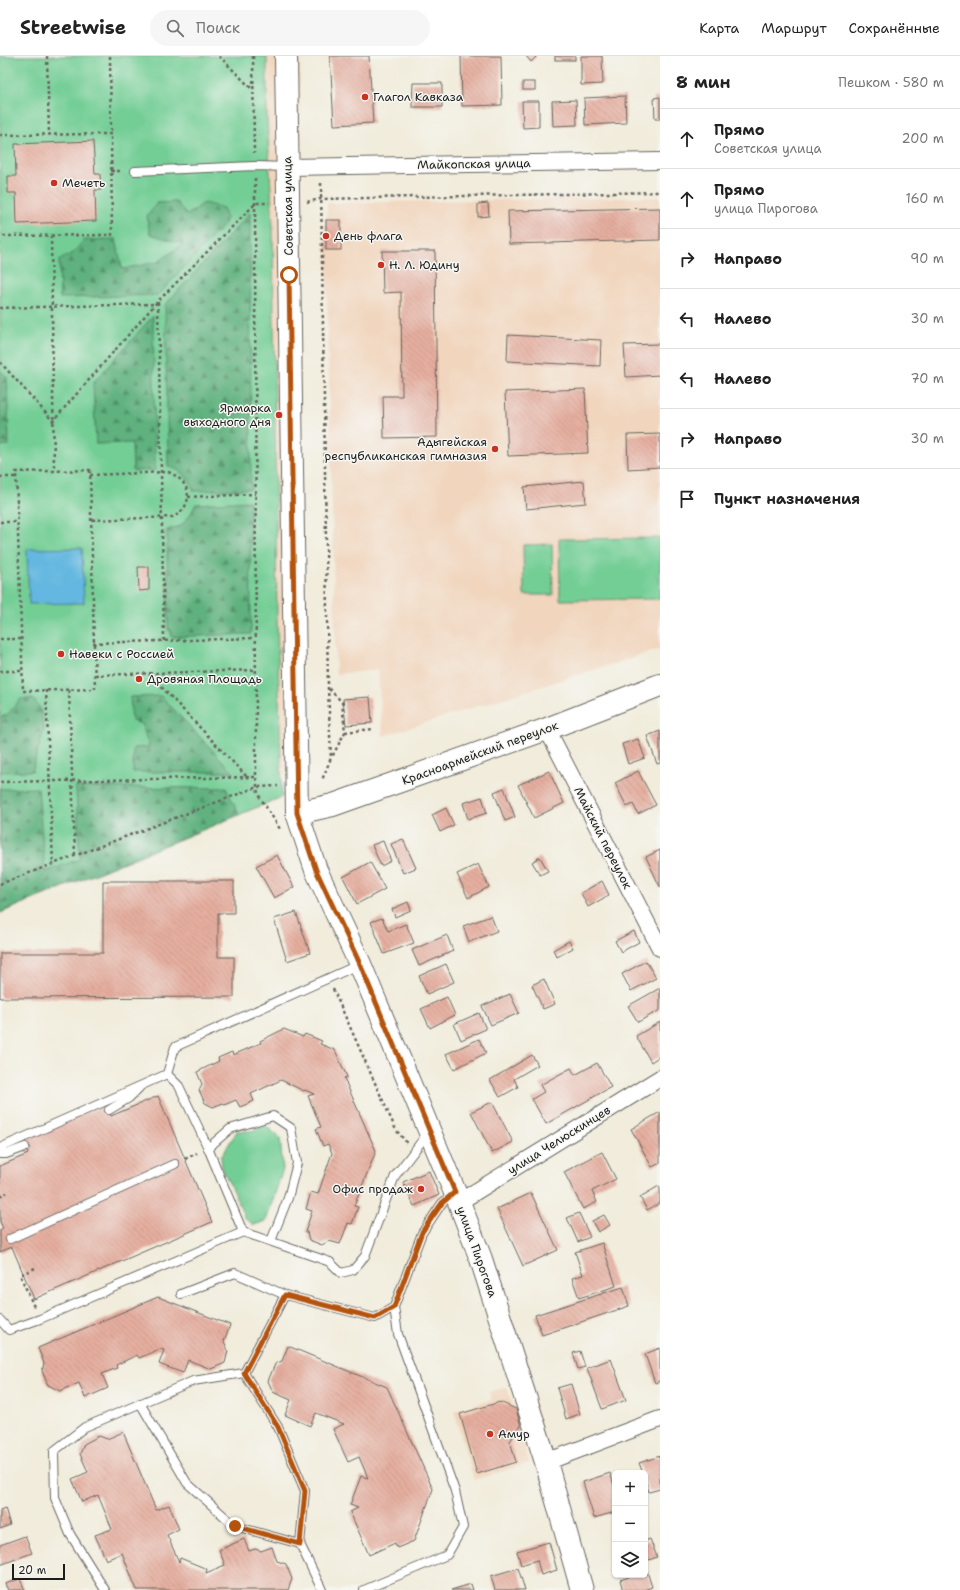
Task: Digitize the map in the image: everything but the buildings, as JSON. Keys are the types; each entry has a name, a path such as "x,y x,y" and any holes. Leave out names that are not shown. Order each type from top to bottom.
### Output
{"street":[{"name":"Советская улица","path":"286,56 297,813"},
{"name":"Майкопская улица","path":"288,167 660,161"},
{"name":"Красноармейский переулок","path":"297,813 333,805 547,729 660,685"},
{"name":"Майский переулок","path":"547,729 660,948"},
{"name":"улица Пирогова","path":"297,813 316,870 360,964 430,1131 481,1259 546,1462 582,1590"},
{"name":"улица Челюскинцев","path":"457,1197 660,1078"},
{"path":"546,1462 660,1419"}],"lane":[{"path":"135,171 255,166 288,167"},
{"path":"0,1148 167,1074 175,1047 360,964"},
{"path":"167,1074 179,1086 208,1148 243,1232"},
{"path":"109,1110 129,1098 142,1085"},
{"path":"208,1148 230,1129 273,1116 291,1128 297,1163 288,1198 271,1241"},
{"path":"0,1320 9,1330 40,1319 243,1232 330,1262 341,1273 354,1270 365,1256 395,1176 430,1131"},
{"path":"0,1154 6,1154 25,1147"},
{"path":"10,1239 176,1164"},
{"path":"364,1590 447,1555 463,1527 455,1491 398,1334 394,1307 422,1232 442,1203 457,1197"},
{"path":"181,1294 235,1272 285,1295 375,1318 394,1307"},
{"path":"244,1373 285,1295"},
{"path":"105,1590 70,1534 55,1498 54,1451 84,1427 193,1381 244,1373"},
{"path":"244,1373 278,1427 305,1491 300,1544 322,1590"},
{"path":"140,1403 187,1483 235,1526 300,1544"}],"path":[{"path":"47,56 49,134"},
{"path":"0,236 112,235 110,56"},
{"path":"219,56 254,90"},
{"path":"0,782 256,777 256,203 253,56"},
{"path":"0,135 111,134"},
{"path":"321,182 320,199 328,688 332,758"},
{"path":"305,203 320,199 660,192"},
{"path":"53,421 157,302 256,203 269,203"},
{"path":"51,236 54,471"},
{"path":"0,308 157,302"},
{"path":"157,302 164,641"},
{"path":"0,362 53,421"},
{"path":"90,470 95,689 23,690 16,472 54,471 90,470"},
{"path":"90,475 168,472 176,475 182,480 186,487 188,497 184,508 179,514 173,517 91,520"},
{"path":"0,477 16,477"},
{"path":"188,497 256,494"},
{"path":"0,522 18,522"},
{"path":"93,643 256,638"},
{"path":"0,640 22,639"},
{"path":"95,675 255,670"},
{"path":"0,672 23,671"},
{"path":"149,674 247,778"},
{"path":"322,780 345,732 342,702 328,688"},
{"path":"46,690 53,864"},
{"path":"69,690 75,856"},
{"path":"345,732 373,729"},
{"path":"0,884 257,787 278,786"},
{"path":"338,974 332,987 396,1130 414,1151"},
{"path":"176,1164 208,1148"},
{"path":"0,1196 7,1193"},
{"path":"35,1268 20,1275 40,1319"}],"shaded area":[{"name":"Ярмарка выходного дня","path":"264,56 300,56 297,773 256,777"},
{"name":"Адыгейская республиканская гимназия","path":"660,197 660,649 383,736 378,670 336,674 326,250 327,203"},
{"name":"Амур","path":"507,1387 529,1463 474,1480 454,1411 492,1400 489,1392"}],"green space":[{"path":"0,56 267,56 267,119 273,227 277,621 282,797 0,913"},
{"path":"176,202 187,215 204,203 223,208 227,218 225,224 158,295 60,298 59,260 73,253 84,240 116,239 122,269 158,262 183,244 150,234 147,216 157,203"},
{"path":"250,213 251,489 194,491 190,482 184,475 178,470 168,466 165,305"},
{"path":"153,316 155,470 133,471 132,443 96,444 93,383"},
{"path":"0,370 7,377 9,445 0,446"},
{"path":"250,501 251,634 171,637 171,631 168,630 167,530 181,526 190,515 196,504"},
{"path":"660,538 660,599 560,600 559,539"},
{"path":"552,544 553,595 524,595 523,545"},
{"path":"161,696 233,772 133,772 133,748 149,747 142,724 132,721 130,697"},
{"path":"21,699 33,699 40,708 44,729 32,771 0,772 0,717 7,715"},
{"path":"76,787 226,788 239,815 0,913 0,789 38,788 45,872 80,859"},
{"path":"266,1126 280,1138 283,1169 266,1221 254,1225 245,1218 222,1167 221,1157 237,1131 251,1131"}],"water":[{"path":"82,548 84,603 29,604 27,549"}],"place":[{"name":"Глагол Кавказа","path":"365,97"},
{"name":"Мечеть","path":"54,183"},
{"name":"День флага","path":"326,236"},
{"name":"Н. Л. Юдину","path":"381,265"},
{"name":"Ярмарка выходного дня","path":"279,415"},
{"name":"Адыгейская республиканская гимназия","path":"495,449"},
{"name":"Навеки с Россией","path":"61,654"},
{"name":"Дровяная Площадь","path":"139,679"},
{"name":"Офис продаж","path":"421,1189"},
{"name":"Амур","path":"490,1434"}],"route":[{"path":"235,1526 300,1544 305,1491 278,1427 244,1373 285,1295 375,1318 394,1307 422,1232 442,1203 455,1192 360,964 316,870 297,813 289,275"}]}
